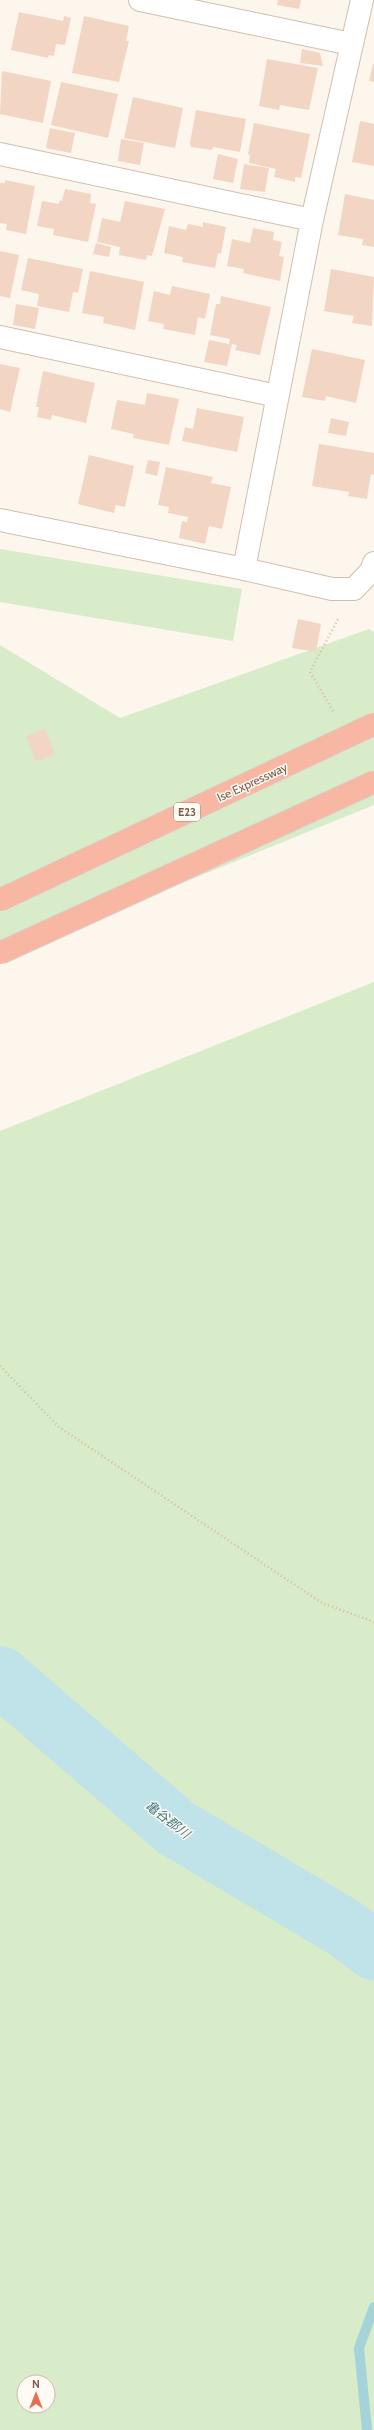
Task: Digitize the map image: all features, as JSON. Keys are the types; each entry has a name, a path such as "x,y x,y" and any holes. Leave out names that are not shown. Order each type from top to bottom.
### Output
{"highway":[{"name":"Ise Expressway","path":"0,900 374,724"},
{"path":"0,953 374,782"}],"street":[{"path":"140,0 351,44"},
{"path":"244,569 312,220 362,0"},
{"path":"0,154 312,220"},
{"path":"0,337 277,396"},
{"path":"0,520 244,569 332,589 354,588 371,571 374,563"}],"path":[{"path":"334,714 310,672 354,588"},
{"path":"0,1366 59,1427 322,1603 374,1622"}],"green space":[{"path":"0,549 242,589 233,641 0,602"},
{"path":"369,629 374,632 374,805 0,957 0,645 120,718"},
{"path":"374,982 374,2430 0,2430 0,1131"}],"building":[{"path":"278,0 301,0 299,9 277,5"},
{"path":"19,12 63,21 64,16 71,18 65,45 56,44 54,56 49,55 48,58 11,50"},
{"path":"84,16 129,26 126,41 129,41 119,82 72,73"},
{"path":"302,49 320,53 323,66 300,63"},
{"path":"267,59 318,68 309,110 280,105 279,110 259,106"},
{"path":"374,64 374,82 369,81"},
{"path":"2,71 51,81 43,123 0,114"},
{"path":"61,82 118,94 108,138 51,125"},
{"path":"133,97 183,108 175,148 124,138"},
{"path":"196,110 246,119 240,152 213,147 212,150 191,147 190,143"},
{"path":"360,121 374,124 374,166 352,162"},
{"path":"254,123 310,134 301,178 295,177 295,182 274,177 276,169 249,163 250,155 248,154"},
{"path":"50,128 75,133 71,153 46,148"},
{"path":"121,139 144,143 140,165 118,161"},
{"path":"218,154 238,159 233,183 213,179"},
{"path":"244,164 269,168 265,192 240,189"},
{"path":"5,180 35,186 26,234 6,230 7,224 0,223 0,183 5,183"},
{"path":"65,189 91,194 90,203 96,204 88,242 53,235 54,229 37,226 42,201 59,204 60,200 62,201"},
{"path":"345,194 374,200 374,247 362,245 363,239 338,235"},
{"path":"125,201 165,209 152,256 147,255 146,260 119,255 120,247 97,242 102,218 120,222"},
{"path":"203,222 226,227 221,254 218,253 215,268 182,262 183,257 164,253 169,226 186,230 188,224 203,227"},
{"path":"253,228 274,232 273,240 282,242 279,256 284,257 280,281 243,273 244,269 227,266 232,239 250,243"},
{"path":"96,243 111,247 109,257 93,254"},
{"path":"0,251 19,255 10,298 0,296"},
{"path":"28,258 83,269 78,293 73,292 69,312 37,306 39,294 21,290"},
{"path":"331,269 374,277 372,326 352,323 354,316 324,311"},
{"path":"90,271 144,282 135,330 103,323 104,317 82,313"},
{"path":"172,286 210,294 205,319 198,317 195,335 163,329 164,324 148,321 154,291 170,295"},
{"path":"221,296 271,307 260,355 235,350 237,345 232,344 227,366 204,362 209,340 229,344 230,339 210,335 216,304 220,304"},
{"path":"16,304 39,308 35,329 13,325"},
{"path":"312,349 365,360 356,403 326,396 325,401 302,397"},
{"path":"0,364 20,368 10,412 0,409"},
{"path":"43,371 95,383 86,423 52,415 51,420 37,417 39,407 36,407"},
{"path":"147,393 179,399 169,445 133,438 134,434 111,429 117,400 145,405"},
{"path":"197,408 244,417 237,452 182,441 185,427 193,429"},
{"path":"331,418 349,422 346,436 328,433"},
{"path":"319,444 374,453 374,475 371,474 367,499 348,496 349,492 312,486"},
{"path":"89,455 134,466 125,507 116,505 114,513 78,504"},
{"path":"148,460 160,462 157,476 145,473"},
{"path":"166,467 213,477 211,483 231,487 222,529 209,526 205,544 179,538 182,521 187,522 188,517 168,513 169,507 158,505"},
{"path":"298,619 321,624 316,652 292,648"},
{"path":"45,729 55,754 36,761 26,736"}],"waterway":[{"name":"亀谷郡川","path":"0,1676 176,1828 343,1927 374,1950"},
{"path":"367,2430 359,2348 374,2307"}]}
